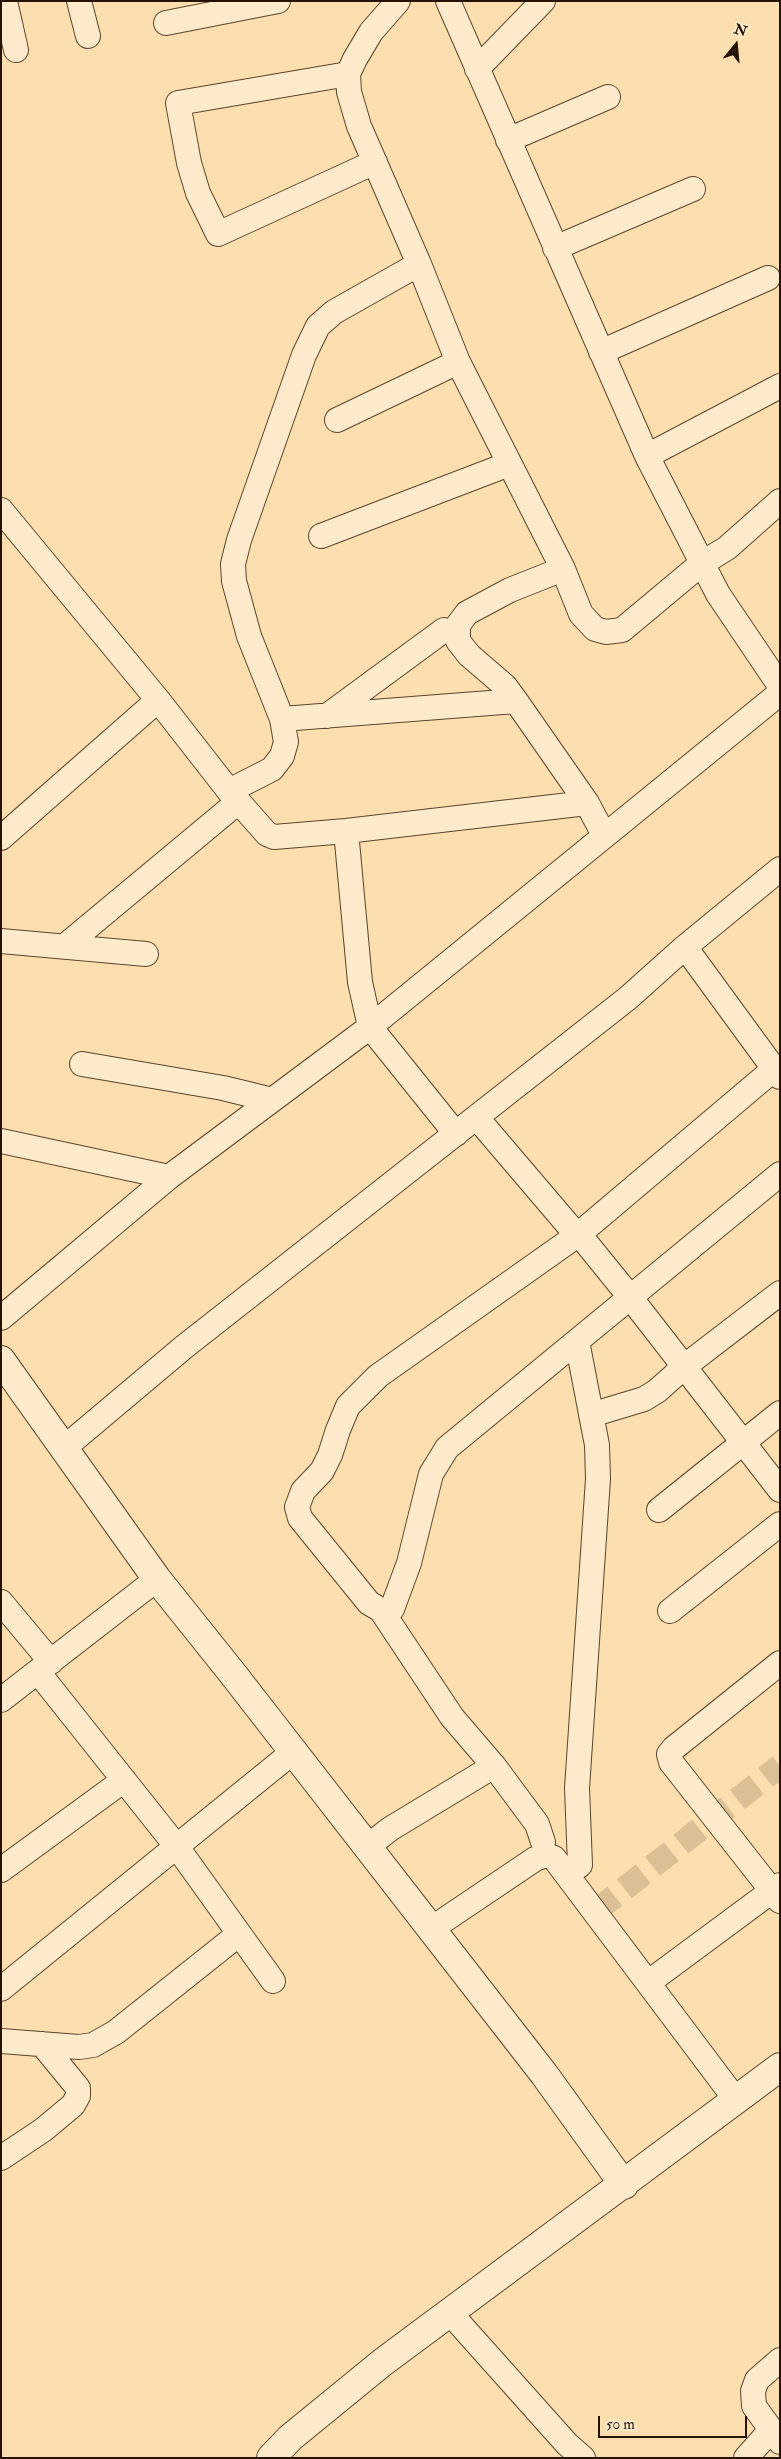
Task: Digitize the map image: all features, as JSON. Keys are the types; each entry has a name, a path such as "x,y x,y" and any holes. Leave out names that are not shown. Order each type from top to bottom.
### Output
{"street":[{"path":"6,1 16,50"},
{"path":"79,1 88,36"},
{"path":"166,23 278,1"},
{"path":"448,1 646,456 718,594 780,686"},
{"path":"478,69 543,1"},
{"path":"392,3 354,59 348,74 349,92 354,109 458,362 563,569 581,614 595,629 606,632 622,630 702,564 727,548 780,502"},
{"path":"348,74 178,103 189,163 198,194 218,234 375,162"},
{"path":"508,140 608,97"},
{"path":"555,248 693,189"},
{"path":"65,946 233,797 272,769 282,756 286,742 282,719 249,636 234,581 233,564 239,540 304,355 318,326 334,312 419,264"},
{"path":"601,352 768,278"},
{"path":"337,420 458,362"},
{"path":"646,456 780,386"},
{"path":"321,536 509,464"},
{"path":"1,510 158,700 233,797 267,834 274,837 346,831 587,803"},
{"path":"563,569 510,590 467,614 458,625 458,641 505,686 587,803 604,835"},
{"path":"327,716 444,630"},
{"path":"1,1318 169,1178 370,1027 780,693"},
{"path":"1,838 158,700"},
{"path":"282,719 516,701"},
{"path":"346,831 360,982 370,1027 456,1134"},
{"path":"64,1448 184,1347 628,998 685,947 780,869"},
{"path":"1,941 146,954"},
{"path":"543,1842 537,1824 494,1766 452,1717 381,1610 369,1603 300,1518 298,1507 302,1491 322,1471 330,1456 348,1406 378,1376 579,1234 776,1073 685,947"},
{"path":"82,1064 223,1088 272,1100"},
{"path":"477,1118 571,1228 579,1234 685,1366 741,1443 780,1490"},
{"path":"1,1141 169,1178"},
{"path":"381,1610 392,1609 399,1594 409,1563 431,1474 447,1448 780,1174"},
{"path":"591,1415 644,1399 780,1293"},
{"path":"568,1874 580,1865 577,1788 598,1479 597,1445 577,1341"},
{"path":"1,1360 156,1579 368,1847 544,2074 624,2185"},
{"path":"659,1510 741,1443 780,1414"},
{"path":"670,1611 780,1524"},
{"path":"1,1700 156,1579"},
{"path":"1,1602 44,1667 124,1780 177,1847 273,1981"},
{"path":"649,1982 777,1892 671,1762 669,1754 674,1748 780,1664"},
{"path":"1,1989 293,1752"},
{"path":"368,1847 390,1829 494,1766"},
{"path":"1,1870 124,1780"},
{"path":"431,1929 535,1859 546,1855 554,1858 568,1874 736,2100"},
{"path":"1,2041 79,2048 93,2045 116,2032 239,1934"},
{"path":"1,2158 43,2130 73,2105 78,2096 78,2088 42,2044"},
{"path":"271,2458 290,2438 383,2362 624,2185 780,2067"},
{"path":"450,2313 568,2453"},
{"path":"746,2458 775,2436 754,2406 753,2391 757,2380 780,2360"}],"tunnel":[{"path":"596,1911 780,1766"}]}
